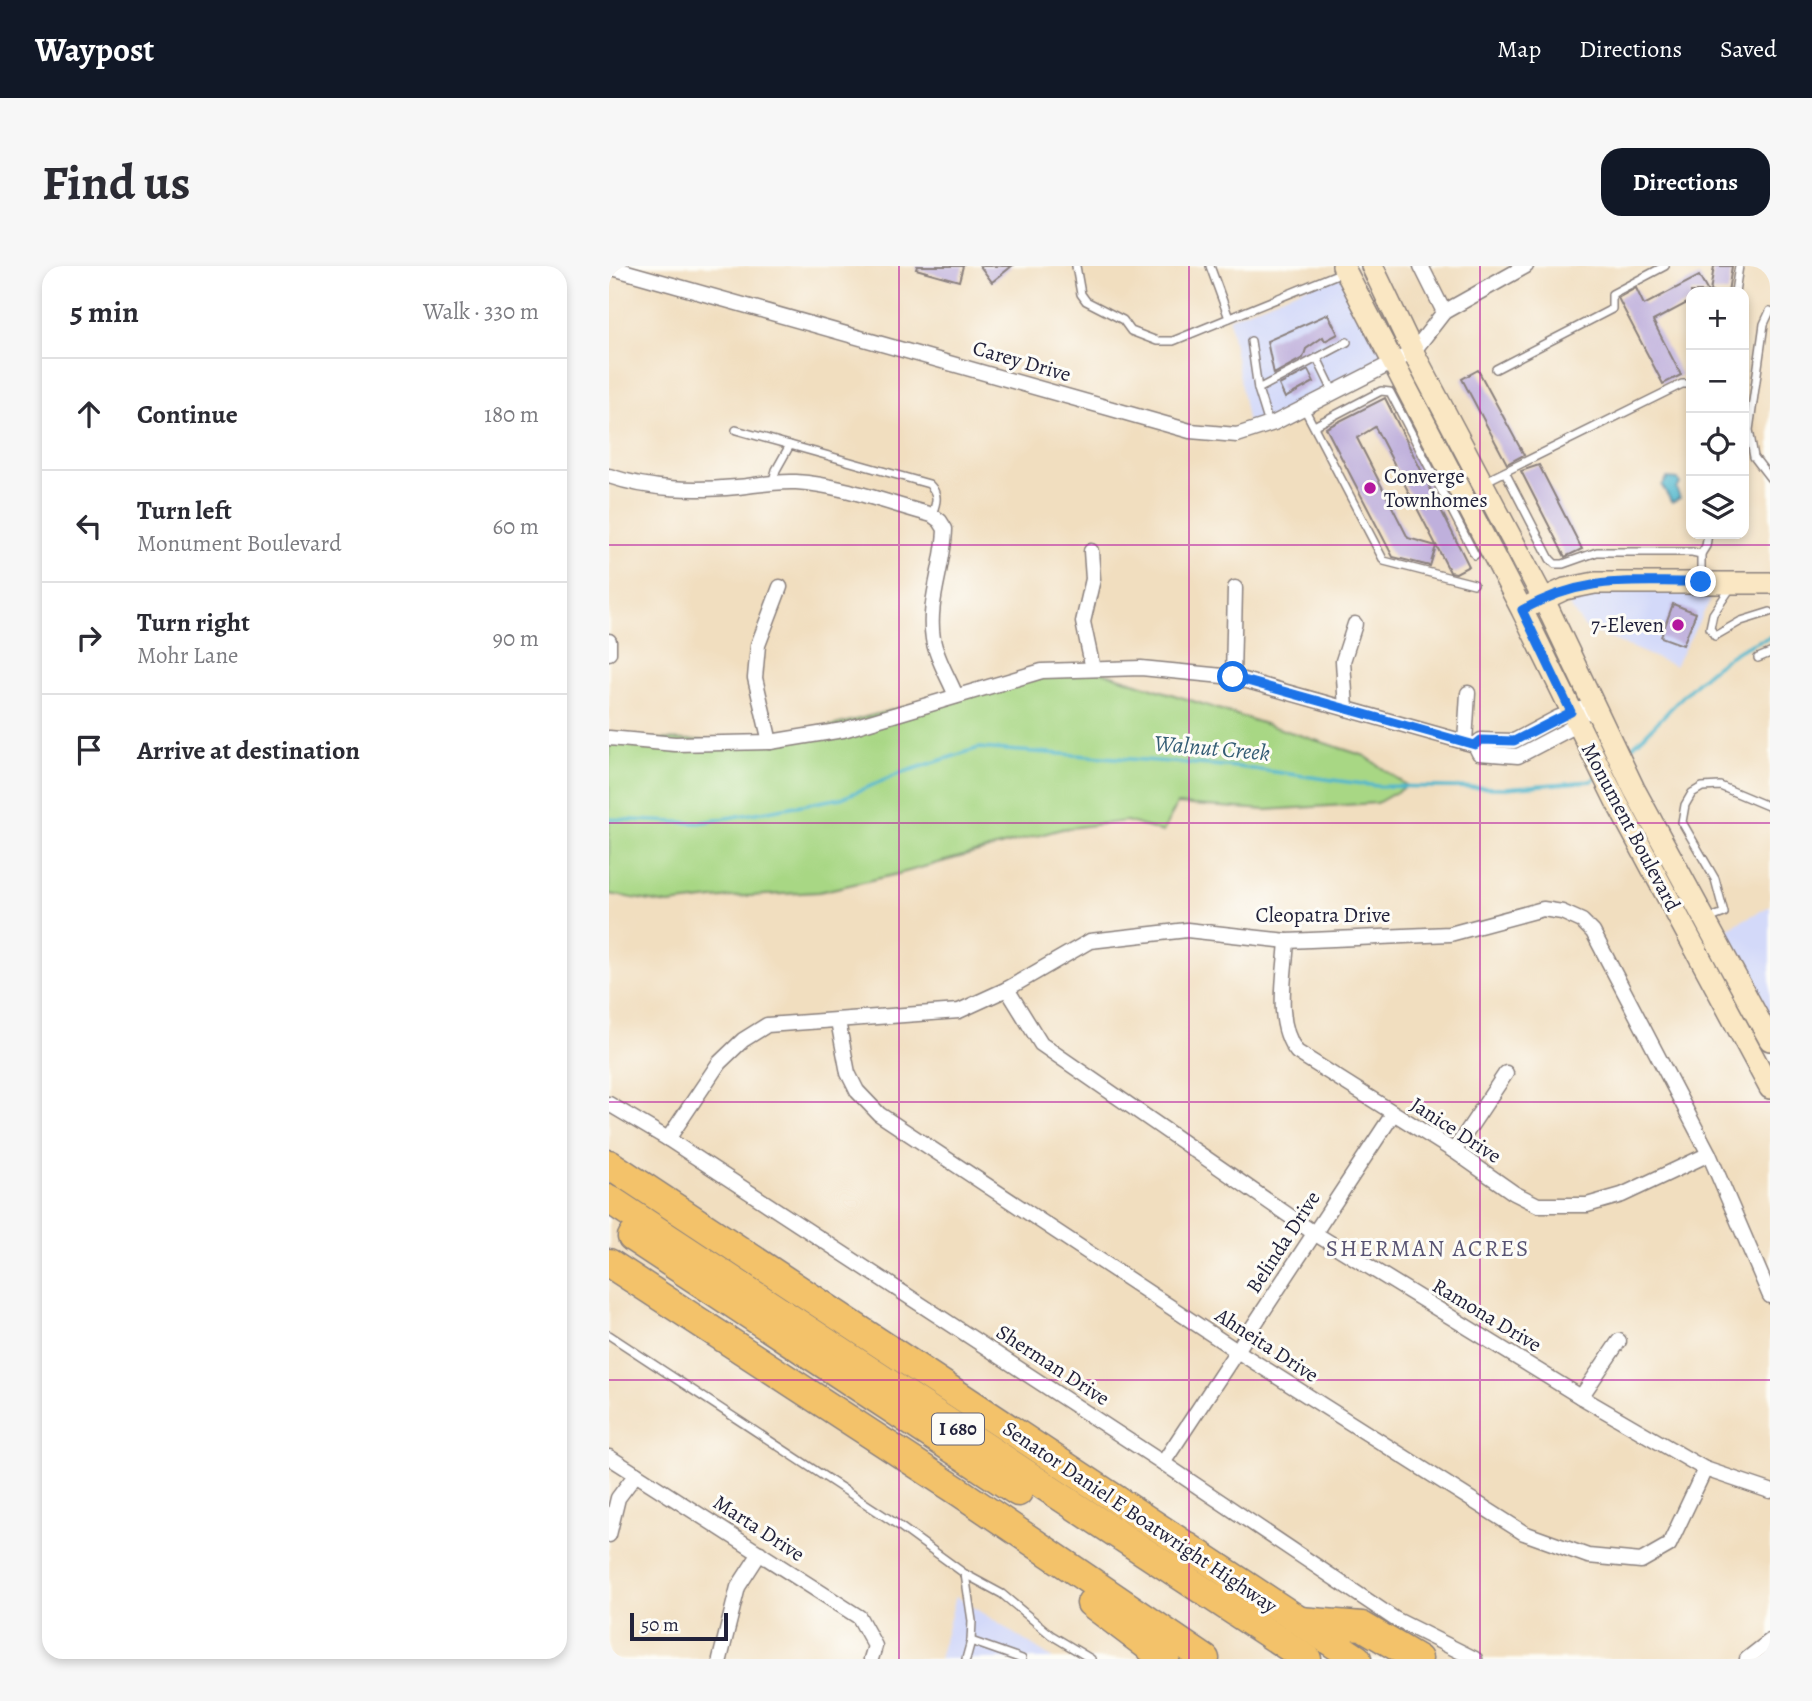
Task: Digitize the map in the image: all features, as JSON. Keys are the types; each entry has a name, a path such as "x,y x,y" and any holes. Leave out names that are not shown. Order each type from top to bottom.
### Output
{"highway":[{"name":"Senator Daniel E Boatwright Highway","path":"609,1164 1357,1659"},
{"name":"I 680","path":"609,1199 1307,1659"},
{"name":"Senator Daniel E Boatwright Highway","path":"609,1222 803,1352 1275,1659"},
{"path":"609,1263 961,1493 1205,1659"},
{"path":"961,1493 1009,1540 1165,1659"},
{"path":"1297,1621 1362,1626 1418,1659"}],"main road":[{"name":"Monument Boulevard","path":"1372,266 1413,352 1543,598 1589,721 1589,749 1770,1088"},
{"name":"Monument Boulevard","path":"1344,268 1522,610 1589,721 1635,789 1704,920 1765,1019 1770,1040"},
{"path":"1522,610 1565,589 1595,583 1770,583"}],"street":[{"path":"1420,266 1444,312"},
{"path":"1413,352 1444,312 1526,266"},
{"name":"Carey Drive","path":"609,267 1190,431 1237,435 1269,425 1413,352"},
{"path":"609,476 632,484 665,489 793,482 826,486 932,515 945,529 933,593 933,642 956,696"},
{"path":"1091,551 1093,579 1083,622 1093,669"},
{"path":"770,742 755,678 758,645 779,587"},
{"path":"1233,677 1235,589"},
{"path":"1346,709 1343,661 1355,624"},
{"path":"609,640 609,653"},
{"path":"609,738 675,744 770,742 843,730 1042,671 1141,667 1233,677 1470,744 1481,740 1514,741 1589,721"},
{"path":"1468,693 1470,744"},
{"name":"Cleopatra Drive","path":"668,1139 719,1063 743,1040 767,1025 959,1011 1007,989 1090,941 1187,930 1287,940 1450,934 1543,909 1562,912 1582,921 1593,932 1709,1154 1770,1296"},
{"name":"Janice Drive","path":"1287,940 1283,1025 1288,1041 1297,1052 1514,1193 1538,1205 1587,1205 1622,1195 1709,1154"},
{"name":"Ramona Drive","path":"1007,989 1041,1044 1314,1233 1581,1397 1705,1469 1770,1490"},
{"name":"Ahneita Drive","path":"838,1021 848,1073 857,1091 879,1114 1237,1351 1524,1533 1588,1556 1641,1561 1669,1545 1705,1469"},
{"path":"1454,1152 1506,1073"},
{"name":"Sherman Drive","path":"609,1104 668,1139 1163,1463 1395,1619 1475,1659"},
{"name":"Belinda Drive","path":"1163,1463 1393,1114"},
{"path":"1581,1397 1619,1341"},
{"name":"Marta Drive","path":"609,1457 859,1617 873,1652"},
{"path":"609,1535 618,1498 636,1474"},
{"path":"720,1659 738,1587 759,1553"},
{"path":"1747,1659 1770,1641"}],"lane":[{"path":"1076,266 1081,294 1086,301 1123,320 1131,331 1157,341 1173,341 1344,268"},
{"path":"1210,266 1229,318"},
{"path":"1496,369 1612,309 1612,294 1665,266"},
{"path":"1736,287 1739,266"},
{"path":"1770,311 1764,324 1749,430 1754,457 1770,478"},
{"path":"1251,341 1258,389 1269,425"},
{"path":"1258,389 1346,342"},
{"path":"1317,358 1334,393"},
{"path":"1483,482 1686,384"},
{"path":"1314,426 1381,391 1390,392 1475,555"},
{"path":"1304,408 1384,561 1474,584"},
{"path":"736,430 929,484 937,496 932,515"},
{"path":"772,484 776,470 790,445"},
{"path":"1505,472 1555,564 1563,564 1597,552 1701,554"},
{"path":"1701,582 1701,554 1707,539"},
{"path":"1734,583 1713,614 1710,628 1715,636 1741,621 1770,612"},
{"path":"1758,658 1770,653"},
{"path":"1704,920 1724,913 1715,878 1682,822 1685,805 1692,793 1702,787 1720,786 1770,807"},
{"path":"609,1335 898,1525 965,1574 1002,1594 1051,1635 1091,1659"},
{"path":"965,1574 972,1621 971,1642 966,1659"},
{"path":"971,1642 1022,1659"}],"shaded area":[{"path":"1345,271 1394,362 1249,431 1229,318"},
{"path":"1710,586 1710,601 1675,666 1585,628 1564,598 1576,593"},
{"path":"1770,906 1770,1040 1713,936"},
{"path":"956,1596 1053,1659 939,1659"}],"green space":[{"path":"1093,669 1365,756 1407,786 1377,803 1266,810 1177,804 1163,832 1126,821 1062,829 898,874 819,892 668,904 609,894 609,738 770,742 1042,671"}],"water":[{"path":"1667,478 1678,479 1680,484 1676,488 1680,498 1672,502 1662,486"}],"building":[{"path":"917,266 963,266 959,281 916,269"},
{"path":"980,266 1012,266 992,282"},
{"path":"1714,266 1732,266 1729,287 1711,287"},
{"path":"1699,276 1705,287 1686,287 1686,304 1653,321 1681,375 1663,384 1618,298 1636,288 1644,305"},
{"path":"1328,314 1338,334 1325,341 1323,337 1306,349 1303,358 1274,374 1267,341"},
{"path":"1308,370 1314,382 1285,398 1279,385"},
{"path":"1478,370 1524,455 1507,464 1462,379"},
{"name":"Converge Townhomes","path":"1385,398 1469,566 1456,573 1450,572 1375,427 1357,438 1408,538 1436,546 1430,566 1393,557 1326,428"},
{"path":"1539,465 1582,549 1565,557 1521,471"},
{"name":"7-Eleven","path":"1673,604 1696,613 1683,645 1661,637"}],"waterway":[{"name":"Walnut Creek","path":"1626,752 1709,671 1748,646 1770,637"},
{"name":"Walnut Creek","path":"609,819 698,823 842,798 901,773 979,748 1238,767 1377,786 1506,788 1592,781 1595,777"}],"place":[{"name":"Converge Townhomes","path":"1370,488"},
{"name":"7-Eleven","path":"1678,625"}],"district":[{"name":"SHERMAN ACRES","path":"1428,1248"}],"route":[{"path":"1233,677 1475,745 1481,740 1514,741 1571,712 1522,610 1565,589 1595,583 1701,582"}]}
